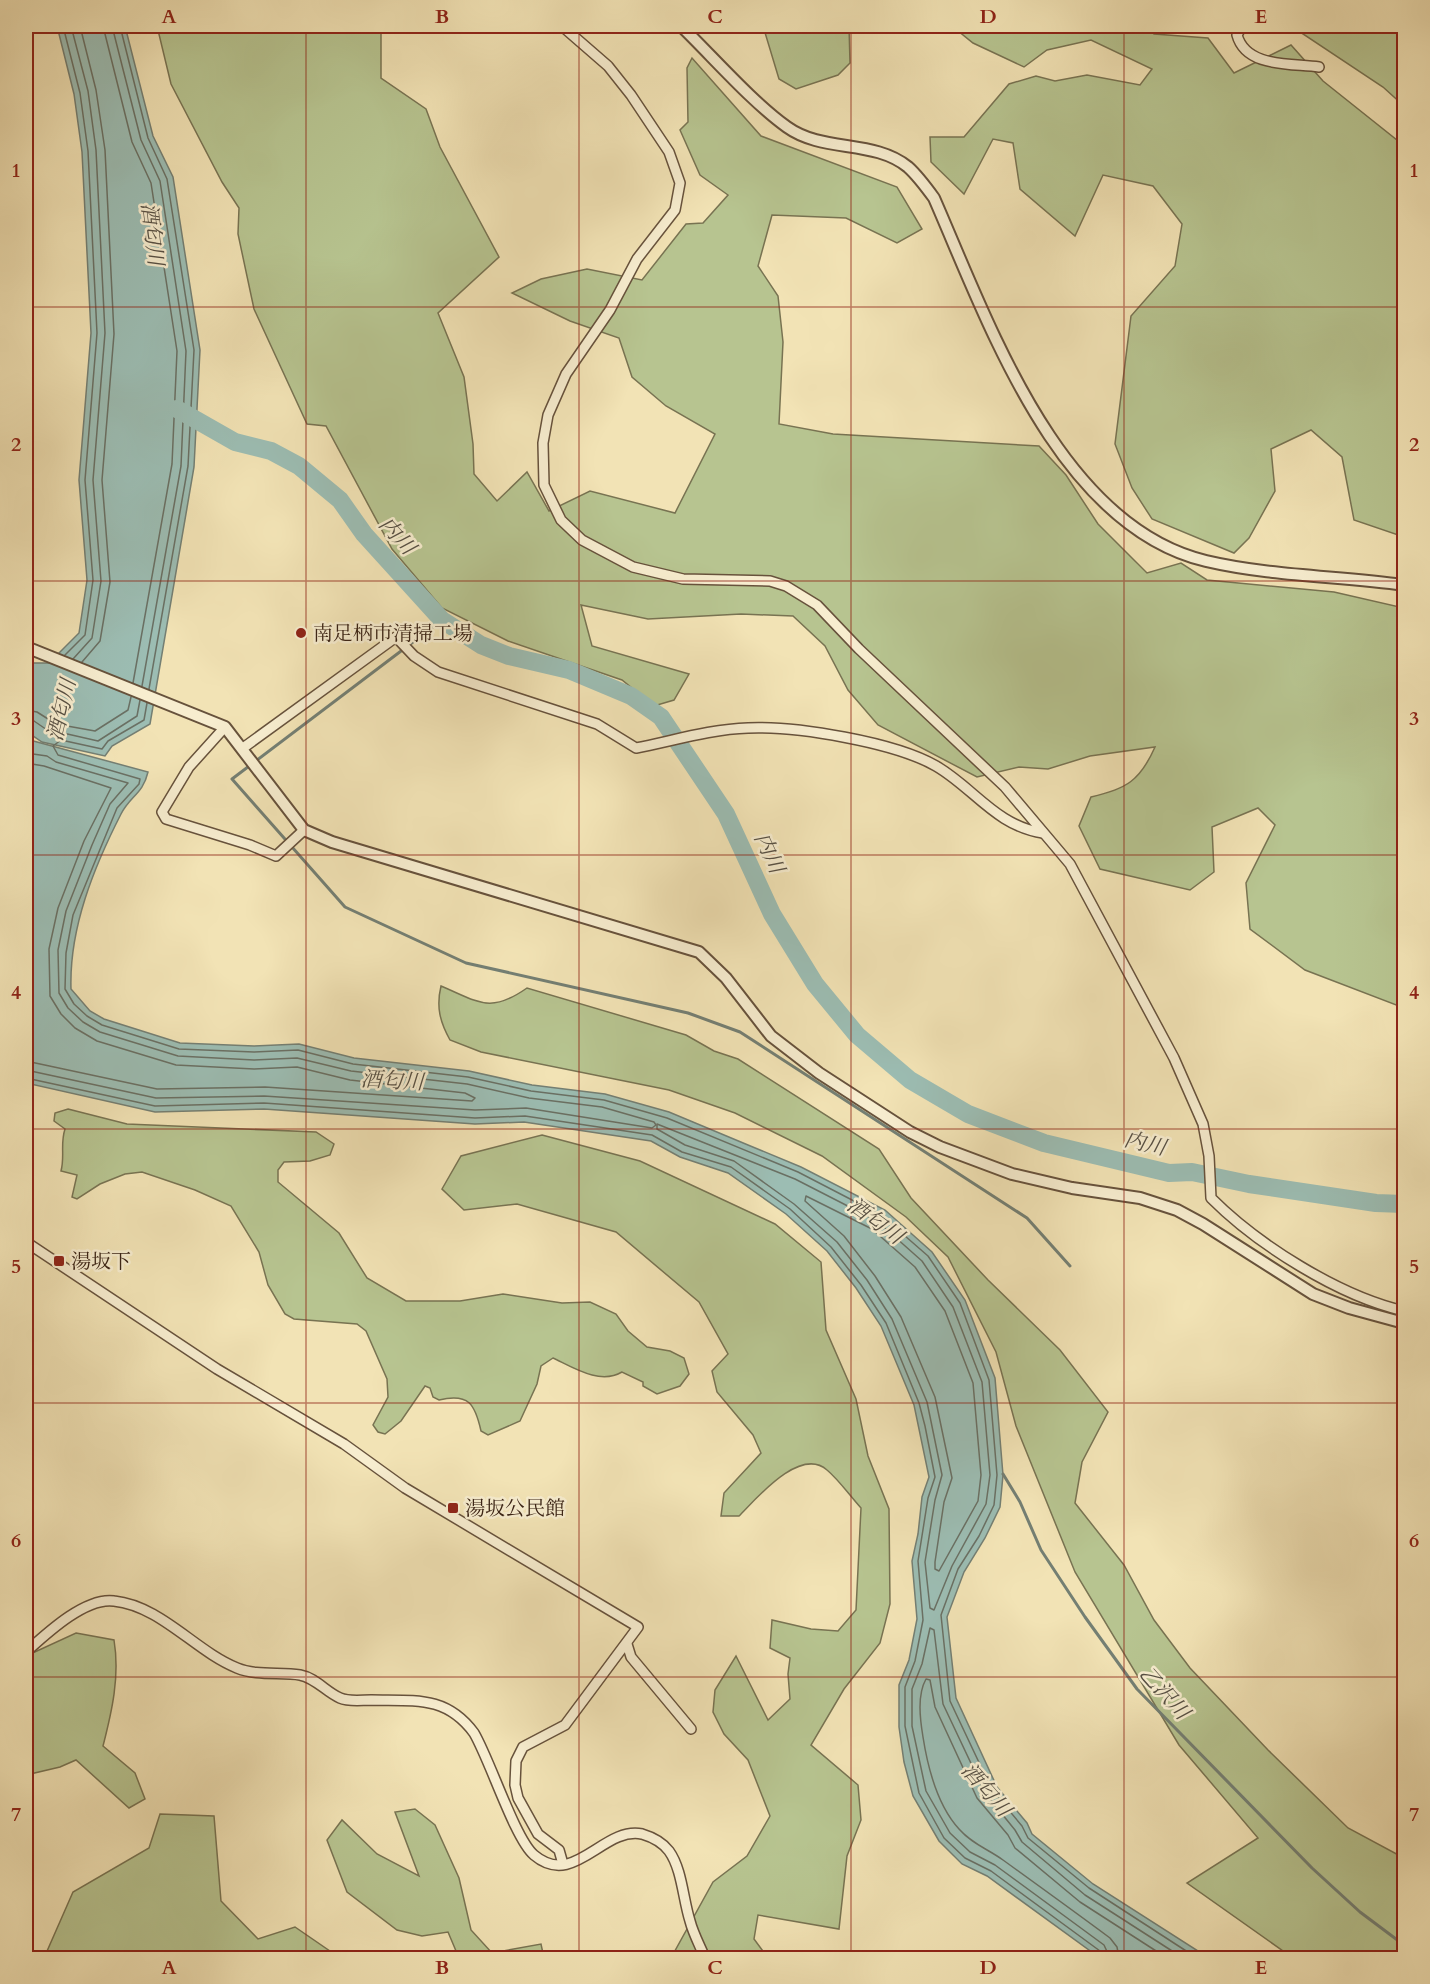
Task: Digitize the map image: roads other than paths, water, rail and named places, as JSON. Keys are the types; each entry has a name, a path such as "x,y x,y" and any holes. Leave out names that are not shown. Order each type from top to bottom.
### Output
{"street":[{"path":"562,26 608,66 630,95 669,152 680,183 675,210 637,259 610,310 566,374 548,415 543,443 544,484 561,520 582,540 633,567 683,579 770,581 786,586 817,605 859,649 1005,787 1070,864 1158,1025 1198,1107 1209,1156 1211,1198 1259,1240 1304,1267 1381,1306 1404,1311"},
{"path":"681,26 787,127 824,144 889,156 906,165 920,178 934,198 1008,363 1034,413 1059,451 1087,483 1143,533 1205,561 1261,570 1404,585"},
{"path":"1242,26 1237,35 1240,45 1248,54 1259,59 1319,67"},
{"path":"243,748 264,735 396,637 414,656 438,672 597,724 636,748 748,728 826,735 884,747 934,765 953,777 998,816 1028,831 1043,833"},
{"path":"26,647 208,720 223,729 260,769 302,833 699,952 726,978 771,1036 819,1073 910,1132 940,1147 1012,1174 1072,1188 1140,1198 1177,1210 1313,1294 1358,1311 1404,1323"},
{"path":"223,729 189,767 162,812 165,819 250,845 276,856 302,833"},
{"path":"26,1242 217,1369 344,1444 415,1494 638,1627 627,1644 597,1679 565,1725 523,1747 516,1761 515,1785 518,1798 538,1834 559,1850 563,1864"},
{"path":"26,1652 74,1615 99,1601 113,1600 132,1605 155,1616 206,1652 239,1670 302,1675 348,1700 423,1701 443,1706 466,1723 474,1733 528,1849 546,1862 563,1864 586,1858 609,1841 627,1833 645,1835 660,1843 673,1859 690,1923 705,1959"},
{"path":"627,1644 631,1657 691,1729"}],"water":[{"name":"酒匂川","path":"57,26 125,26 153,136 173,177 200,350 194,467 150,724 112,746 105,756 42,742 26,731 26,663 49,663 79,633 87,580 79,480 91,333 82,152 74,94"},
{"name":"酒匂川","path":"26,739 148,772 140,790 121,814 102,855 85,898 74,943 71,989 90,1011 104,1019 180,1043 254,1046 299,1044 354,1058 469,1071 532,1085 605,1094 669,1112 801,1167 885,1210 932,1252 965,1300 995,1378 1003,1475 1000,1507 985,1538 964,1572 947,1617 956,1698 997,1787 1027,1823 1032,1834 1093,1884 1209,1958 1100,1958 987,1876 962,1864 939,1841 913,1796 904,1762 899,1727 899,1685 909,1660 917,1619 912,1561 922,1497 929,1477 914,1405 881,1326 856,1288 827,1251 786,1214 728,1173 680,1157 651,1141 524,1122 475,1124 264,1109 155,1112 26,1083"}],"waterway":[{"name":"内川","path":"177,409 235,442 271,451 299,466 340,500 364,534 442,620 481,645 509,656 569,670 631,696 661,717 726,814 772,914 815,984 857,1035 910,1080 968,1114 1044,1143 1169,1173 1192,1172 1249,1184 1376,1203 1404,1204"},
{"path":"442,620 232,779 345,907 466,963 688,1013 740,1032 1027,1218 1070,1266"},
{"name":"乙沢川","path":"1003,1474 1020,1502 1041,1550 1085,1617 1137,1689 1312,1868 1360,1912 1404,1945"}],"place":[{"name":"南足柄市清掃工場","path":"301,633"},
{"name":"湯坂下","path":"59,1261"},
{"name":"湯坂公民館","path":"453,1508"}]}
